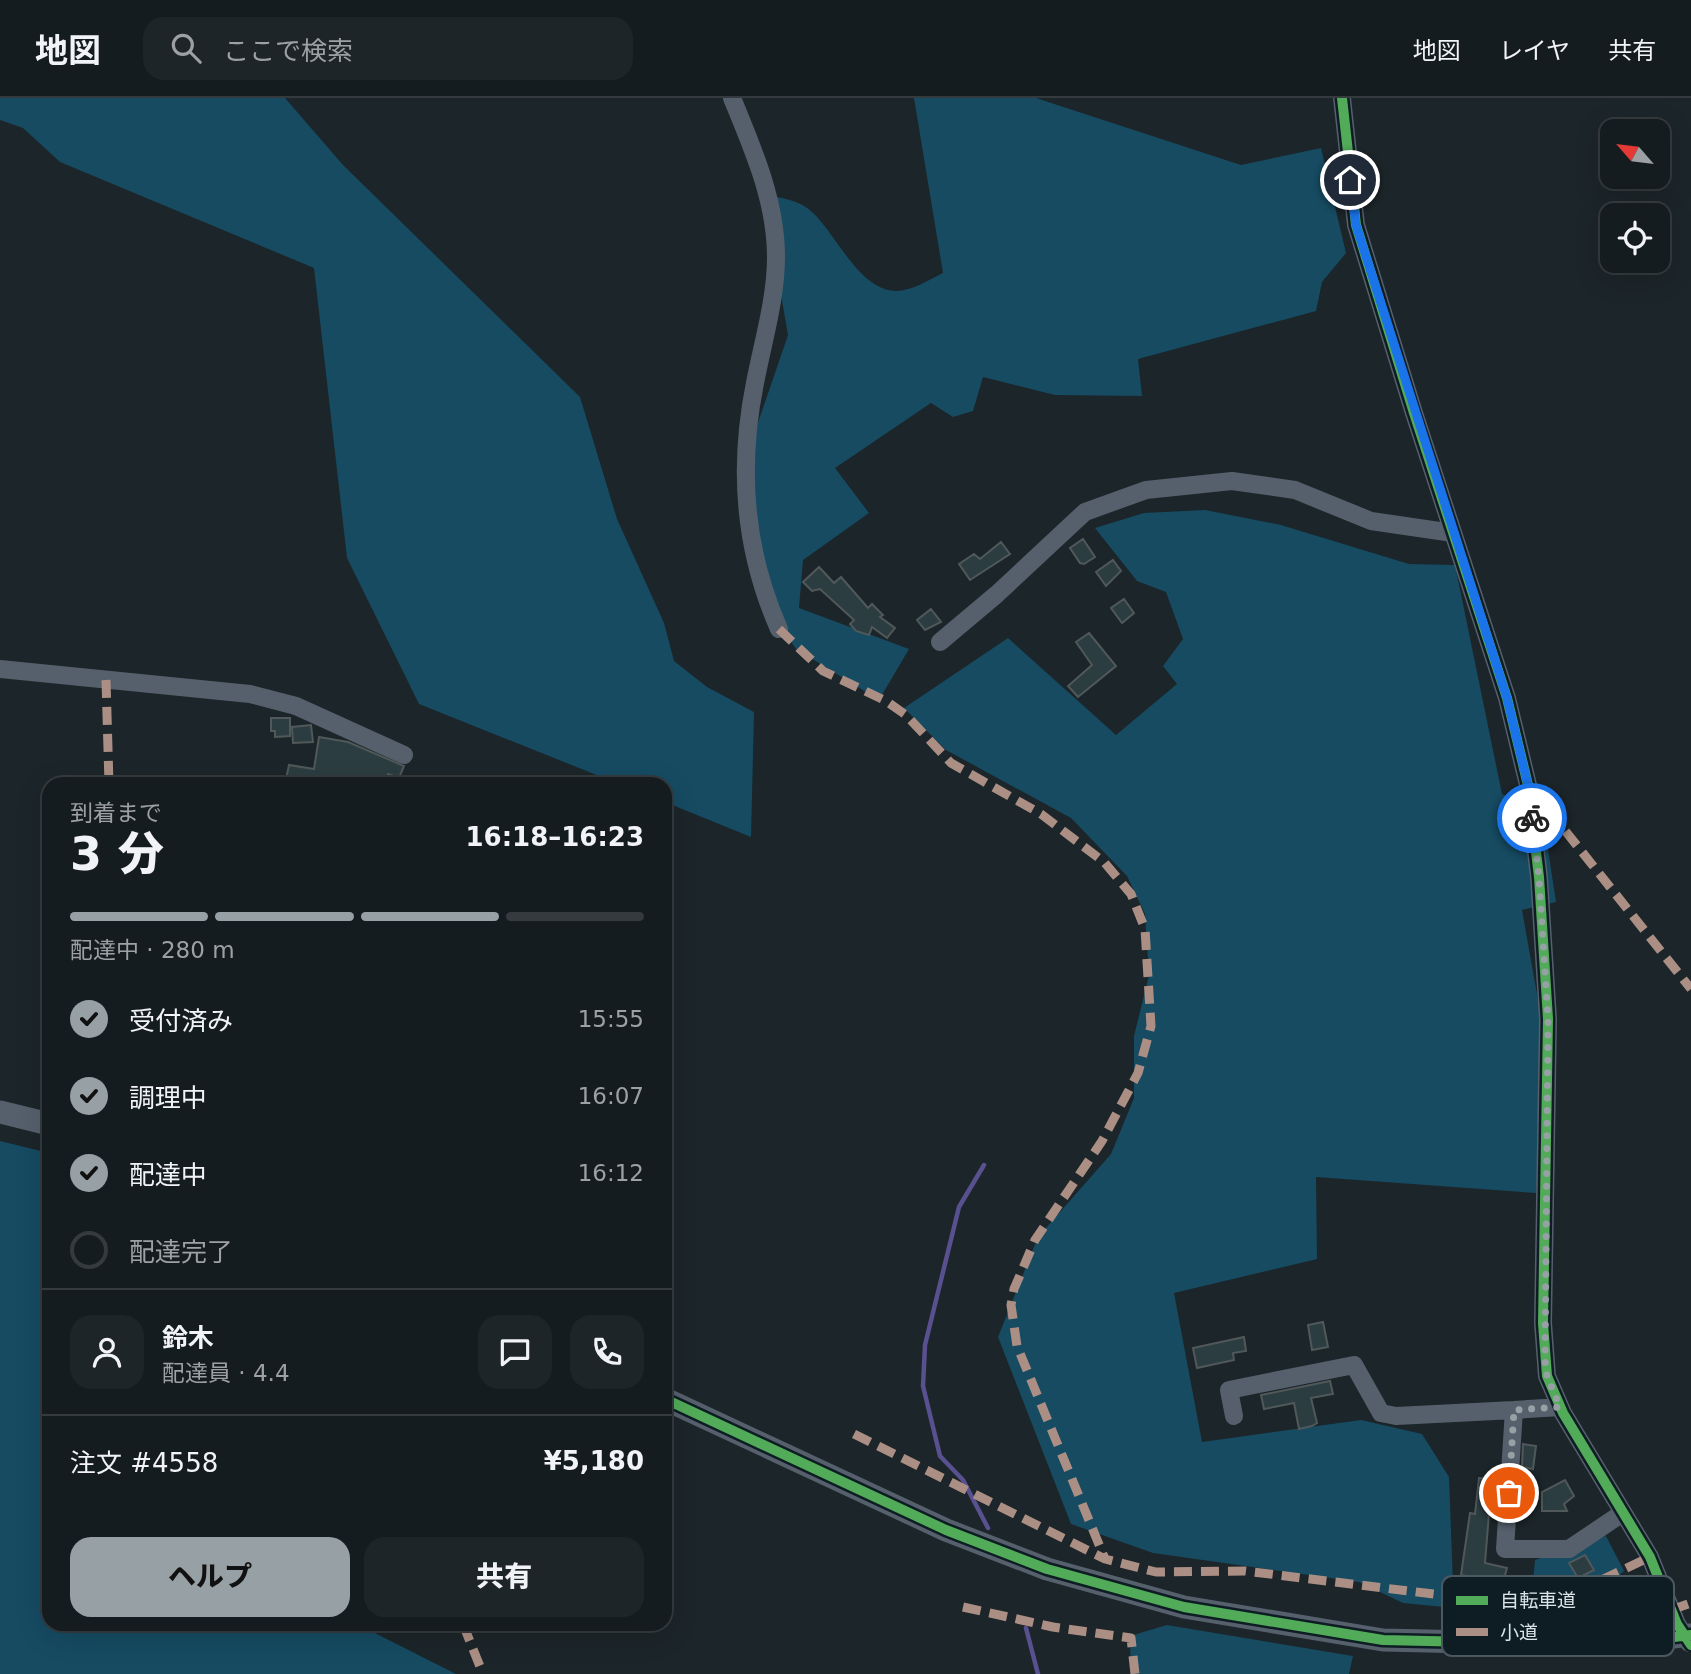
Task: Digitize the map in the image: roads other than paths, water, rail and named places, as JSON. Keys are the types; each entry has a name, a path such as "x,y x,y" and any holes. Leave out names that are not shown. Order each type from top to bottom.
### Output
{"street":[{"path":"732,98 757,159 771,206 776,256 774,294 747,436 745,499 761,589 779,629"},
{"path":"1342,98 1356,225 1507,698 1530,798 1539,877 1548,1019 1547,1376 1560,1407 1659,1576"},
{"path":"940,642 997,594 1085,512 1146,490 1232,481 1295,490 1371,521 1453,533"},
{"path":"0,669 250,694 296,706 404,755"},
{"path":"0,1112 42,1122"},
{"path":"1234,1416 1229,1390 1354,1365 1381,1413 1396,1416 1560,1407"},
{"path":"672,1402 946,1530 1047,1569 1184,1607 1383,1640 1442,1641"},
{"path":"1514,1410 1506,1549 1569,1549 1621,1514"},
{"path":"1674,1609 1688,1639"}],"waterway":[{"path":"984,1165 959,1207 925,1345 923,1386 940,1456 963,1480 988,1528"},
{"path":"1026,1628 1038,1674"}]}
